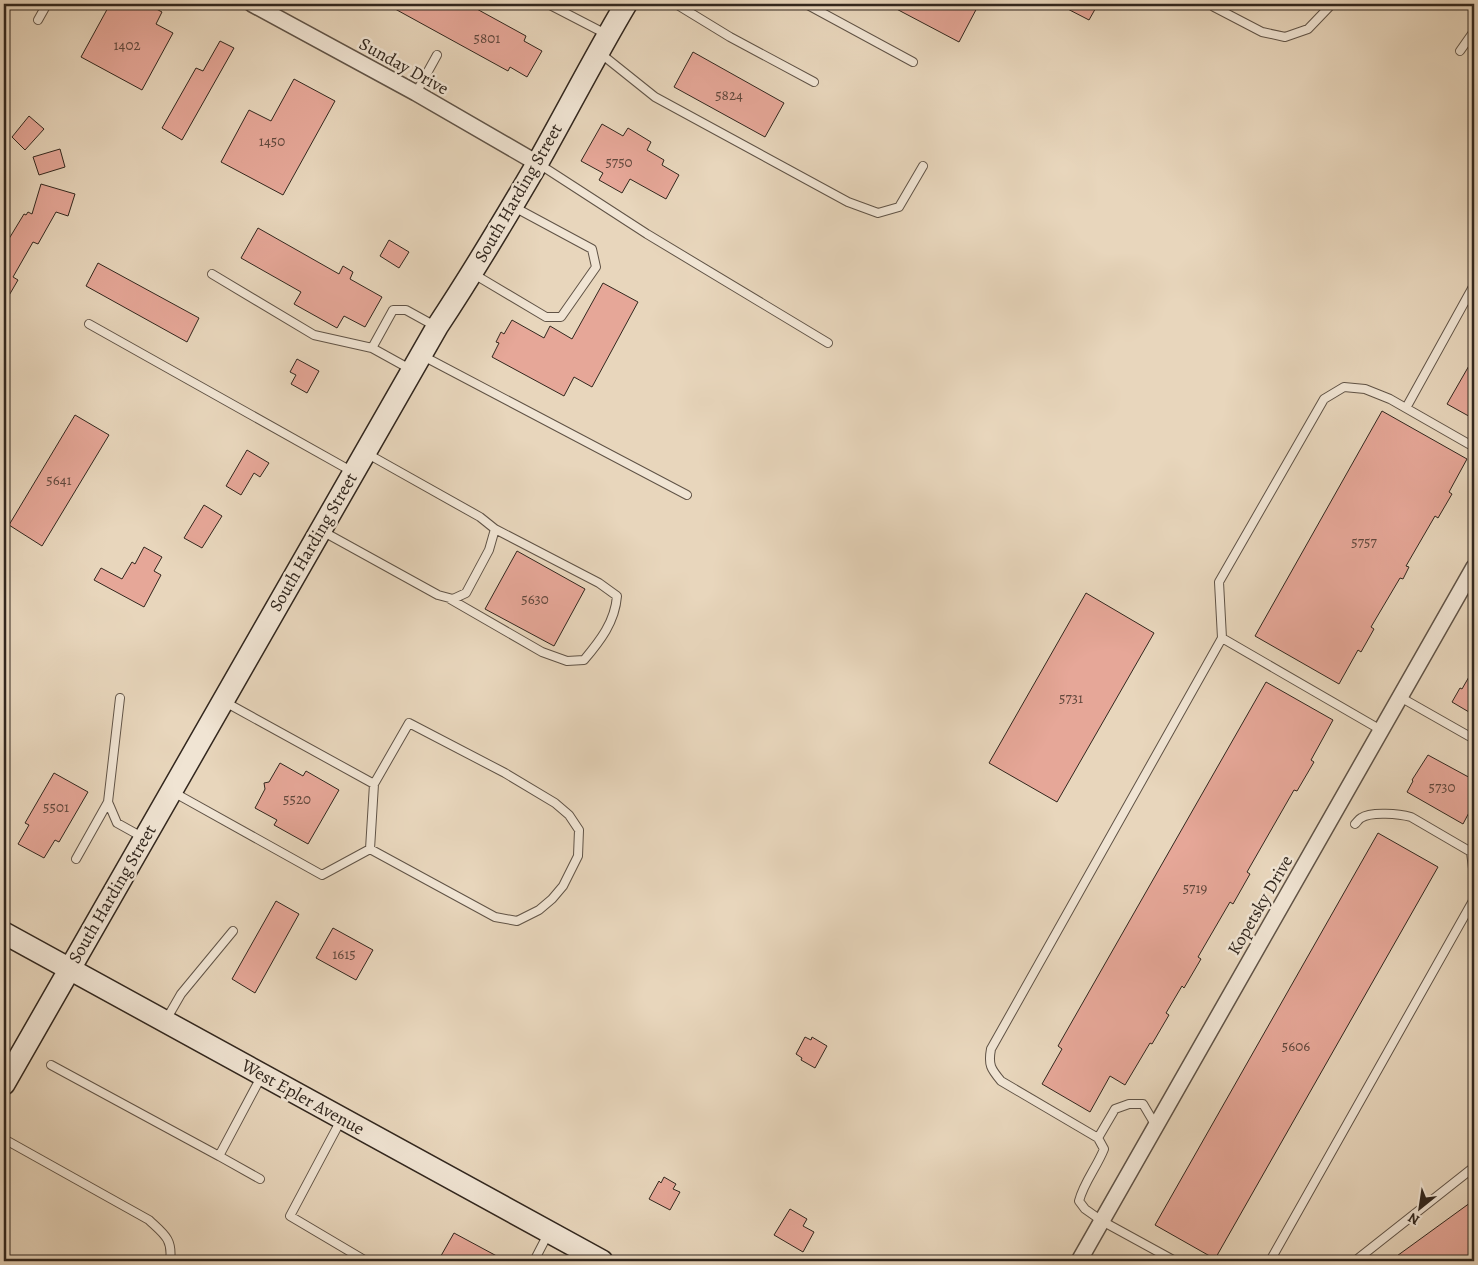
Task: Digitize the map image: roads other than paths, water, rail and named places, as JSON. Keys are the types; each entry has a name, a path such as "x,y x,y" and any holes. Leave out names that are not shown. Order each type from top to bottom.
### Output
{"street":[{"name":"Sunday Drive","path":"252,4 416,93 537,163"},
{"name":"South Harding Street","path":"4,1084 436,327 472,273 512,206 626,4"},
{"name":"Kopetsky Drive","path":"1079,1261 1474,567"},
{"name":"West Epler Avenue","path":"4,933 342,1118 559,1240 602,1261"}],"lane":[{"path":"38,20 47,4"},
{"path":"548,4 603,43 655,97 848,202 878,213 899,206 924,166"},
{"path":"676,4 730,37 814,82"},
{"path":"806,4 913,62"},
{"path":"1210,4 1262,32 1285,37 1308,29 1332,4"},
{"path":"1460,50 1474,31"},
{"path":"416,93 437,55"},
{"path":"537,163 647,234 828,343"},
{"path":"472,273 546,317 561,317 596,267 592,249 512,206"},
{"path":"212,274 314,335 372,348 416,362 687,495"},
{"path":"1406,408 1474,285"},
{"path":"372,348 393,310 406,310 436,327"},
{"path":"89,324 353,472"},
{"path":"1175,1261 1102,1221 1085,1209 1079,1201 1082,1190 1099,1162 1104,1149 1098,1138 1001,1081 992,1070 989,1060 991,1049 1222,638 1219,582 1324,399 1344,387 1365,389 1390,399 1474,447"},
{"path":"365,452 496,529 599,583 617,596 616,607 610,625 598,645 584,660 567,661 542,652 448,598"},
{"path":"320,530 438,595 453,599 466,592 490,550 496,529"},
{"path":"1222,638 1381,730"},
{"path":"1400,696 1474,739"},
{"path":"76,859 108,802 120,698"},
{"path":"223,700 374,784"},
{"path":"409,722 505,773 555,803 569,815 579,830 578,856 563,886 539,910 517,921 495,917 370,849 374,784 409,722"},
{"path":"171,791 322,875 370,849"},
{"path":"108,802 116,823 144,838"},
{"path":"1355,824 1361,818 1371,814 1402,814 1411,817 1473,849 1474,877"},
{"path":"1270,1261 1474,899"},
{"path":"165,1022 181,994 233,931"},
{"path":"51,1065 260,1180"},
{"path":"219,1156 262,1075"},
{"path":"1098,1138 1115,1108 1128,1104 1143,1104 1156,1126"},
{"path":"342,1118 290,1216 366,1261"},
{"path":"4,1139 149,1220 167,1236 171,1255 170,1261"},
{"path":"1355,1261 1474,1167"},
{"path":"534,1261 559,1240"}]}
